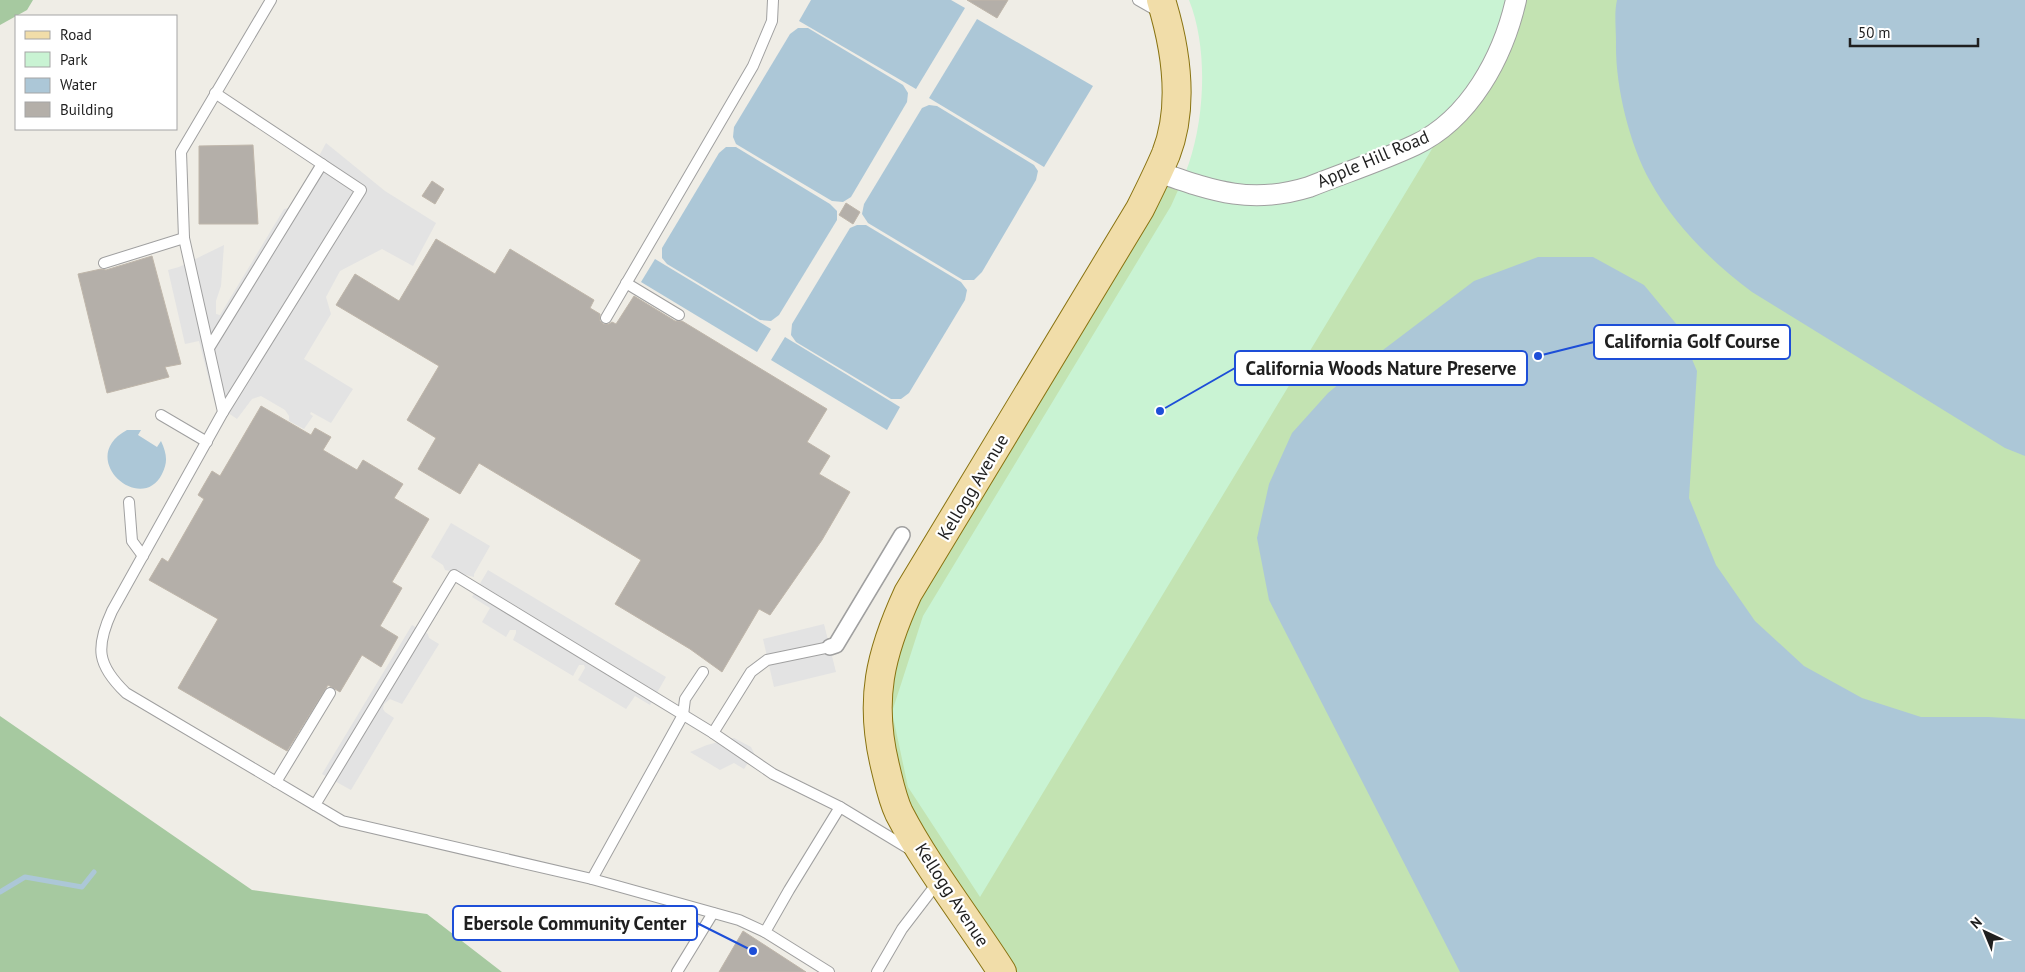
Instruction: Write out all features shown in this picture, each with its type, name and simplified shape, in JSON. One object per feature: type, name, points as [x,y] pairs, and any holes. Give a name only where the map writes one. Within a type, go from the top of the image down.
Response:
[{"type":"main road","name":"Kellogg Avenue","points":[[1002,972],[899,812],[890,789],[879,741],[876,709],[878,685],[884,653],[894,623],[908,594],[1140,209],[1158,172],[1174,126],[1176,89],[1175,59],[1164,8]]},
{"type":"street","name":"Apple Hill Road","points":[[1158,172],[1208,189],[1238,195],[1266,196],[1291,193],[1309,187],[1416,145],[1439,131],[1459,112],[1478,89],[1495,60],[1506,34],[1516,0]]},
{"type":"street","points":[[830,647],[836,645],[902,535]]},
{"type":"lane","points":[[224,412],[184,238],[181,152],[271,0]]},
{"type":"lane","points":[[606,318],[753,66],[772,21],[773,0]]},
{"type":"lane","points":[[1138,0],[1164,8]]},
{"type":"lane","points":[[215,93],[361,190],[224,412],[103,630],[101,645],[103,663],[110,677],[126,692],[342,821],[592,879],[739,920],[765,932],[829,972]]},
{"type":"lane","points":[[209,348],[322,164]]},
{"type":"lane","points":[[104,263],[184,238]]},
{"type":"lane","points":[[626,283],[679,315]]},
{"type":"lane","points":[[161,416],[207,442]]},
{"type":"lane","points":[[129,502],[132,540],[143,556]]},
{"type":"lane","points":[[315,805],[454,576],[713,733],[773,774],[840,807],[934,869],[902,930],[877,972]]},
{"type":"lane","points":[[713,733],[751,672],[767,660],[830,647]]},
{"type":"lane","points":[[592,879],[683,715],[685,699],[703,672]]},
{"type":"lane","points":[[276,782],[330,693]]},
{"type":"lane","points":[[765,932],[840,807]]},
{"type":"lane","points":[[677,972],[713,912]]},
{"type":"green space","points":[[0,0],[33,0],[27,10],[0,25]]},
{"type":"green space","points":[[1189,0],[1522,0],[980,897],[908,787],[892,712],[923,616],[1171,206],[1183,180],[1198,124],[1202,81],[1199,39]]},
{"type":"green space","points":[[1516,0],[2025,0],[2025,972],[1002,972],[899,812],[885,653],[1158,172],[1208,189]]},
{"type":"green space","points":[[0,716],[252,890],[427,914],[502,972],[0,972]]},
{"type":"shaded area","points":[[326,143],[385,191],[436,223],[413,266],[382,249],[340,271],[326,297],[331,314],[304,359],[353,389],[331,423],[311,412],[310,414],[313,416],[304,429],[289,421],[289,416],[285,410],[261,396],[252,399],[237,419],[215,404],[199,341],[185,344],[168,270],[179,267],[224,245],[221,286],[216,301],[216,314],[220,315],[284,209],[289,208],[298,195]]},
{"type":"shaded area","points":[[451,523],[490,546],[474,577],[445,570],[443,565],[431,557]]},
{"type":"shaded area","points":[[488,570],[666,677],[650,705],[635,696],[626,709],[578,680],[585,668],[584,665],[579,665],[573,676],[513,640],[516,630],[510,630],[506,637],[482,622],[490,608],[472,597]]},
{"type":"shaded area","points":[[824,624],[836,672],[774,687],[763,639]]},
{"type":"shaded area","points":[[412,625],[428,634],[429,638],[439,644],[402,704],[390,699],[384,704],[383,709],[385,712],[394,718],[351,790],[322,774]]},
{"type":"shaded area","points":[[734,738],[751,747],[754,753],[744,769],[734,763],[720,770],[690,752],[707,745]]},
{"type":"water","points":[[811,0],[951,0],[965,8],[916,89],[799,21]]},
{"type":"water","points":[[1617,0],[2025,0],[2025,456],[2005,448],[1752,292],[1723,269],[1695,242],[1671,213],[1650,181],[1642,166],[1630,132],[1621,95],[1616,59],[1615,21]]},
{"type":"water","points":[[977,19],[1093,86],[1044,167],[929,98]]},
{"type":"water","points":[[798,28],[808,28],[903,85],[908,93],[907,102],[851,197],[843,202],[832,201],[736,144],[733,137],[734,127],[790,34]]},
{"type":"water","points":[[929,105],[937,106],[1034,165],[1038,171],[1036,180],[982,272],[974,280],[963,280],[868,223],[862,214],[864,204],[922,108]]},
{"type":"water","points":[[726,147],[736,147],[830,204],[837,211],[837,220],[779,315],[771,321],[760,320],[667,264],[662,258],[662,248],[719,153]]},
{"type":"water","points":[[857,225],[866,225],[961,282],[967,290],[965,300],[909,393],[901,399],[891,399],[796,342],[791,335],[792,324],[850,228]]},
{"type":"water","points":[[1538,257],[1593,257],[1644,285],[1678,326],[1697,371],[1689,498],[1716,565],[1755,621],[1804,666],[1862,698],[1921,717],[2025,719],[2025,972],[1460,972],[1269,600],[1257,538],[1269,484],[1292,433],[1328,393],[1474,281]]},
{"type":"water","points":[[655,259],[771,329],[757,352],[641,282]]},
{"type":"water","points":[[785,337],[900,407],[887,430],[771,360]]},
{"type":"water","points":[[127,430],[141,430],[138,435],[157,447],[161,441],[166,454],[166,462],[162,474],[152,485],[140,489],[128,486],[117,478],[110,467],[108,455],[113,442]]},
{"type":"building","points":[[967,0],[1008,0],[997,18]]},
{"type":"building","points":[[253,145],[258,224],[199,224],[199,146]]},
{"type":"building","points":[[432,181],[444,189],[435,204],[422,196]]},
{"type":"building","points":[[846,203],[860,212],[853,224],[839,215]]},
{"type":"building","points":[[436,239],[495,274],[510,249],[594,300],[590,308],[600,314],[600,321],[603,324],[612,322],[616,324],[634,296],[675,321],[682,321],[827,409],[807,442],[830,456],[819,474],[850,492],[822,540],[770,615],[759,609],[722,672],[690,649],[615,604],[641,560],[479,463],[460,494],[418,469],[436,438],[407,420],[439,366],[336,305],[355,274],[399,301]]},
{"type":"building","points":[[152,256],[181,364],[165,367],[169,377],[107,393],[78,274],[101,269],[106,270]]},
{"type":"building","points":[[261,406],[311,435],[315,428],[331,437],[323,450],[357,470],[363,460],[403,484],[394,498],[429,519],[392,582],[402,588],[380,626],[398,637],[381,667],[362,655],[340,692],[328,685],[287,751],[178,688],[218,619],[149,580],[162,558],[168,562],[204,499],[198,495],[212,471],[220,476]]},
{"type":"building","points":[[743,931],[806,972],[719,972]]},
{"type":"waterway","points":[[0,892],[25,877],[82,887],[94,872]]},
{"type":"place","name":"California Golf Course","points":[[1538,356]]},
{"type":"place","name":"California Woods Nature Preserve","points":[[1160,411]]},
{"type":"place","name":"Ebersole Community Center","points":[[753,951]]}]
